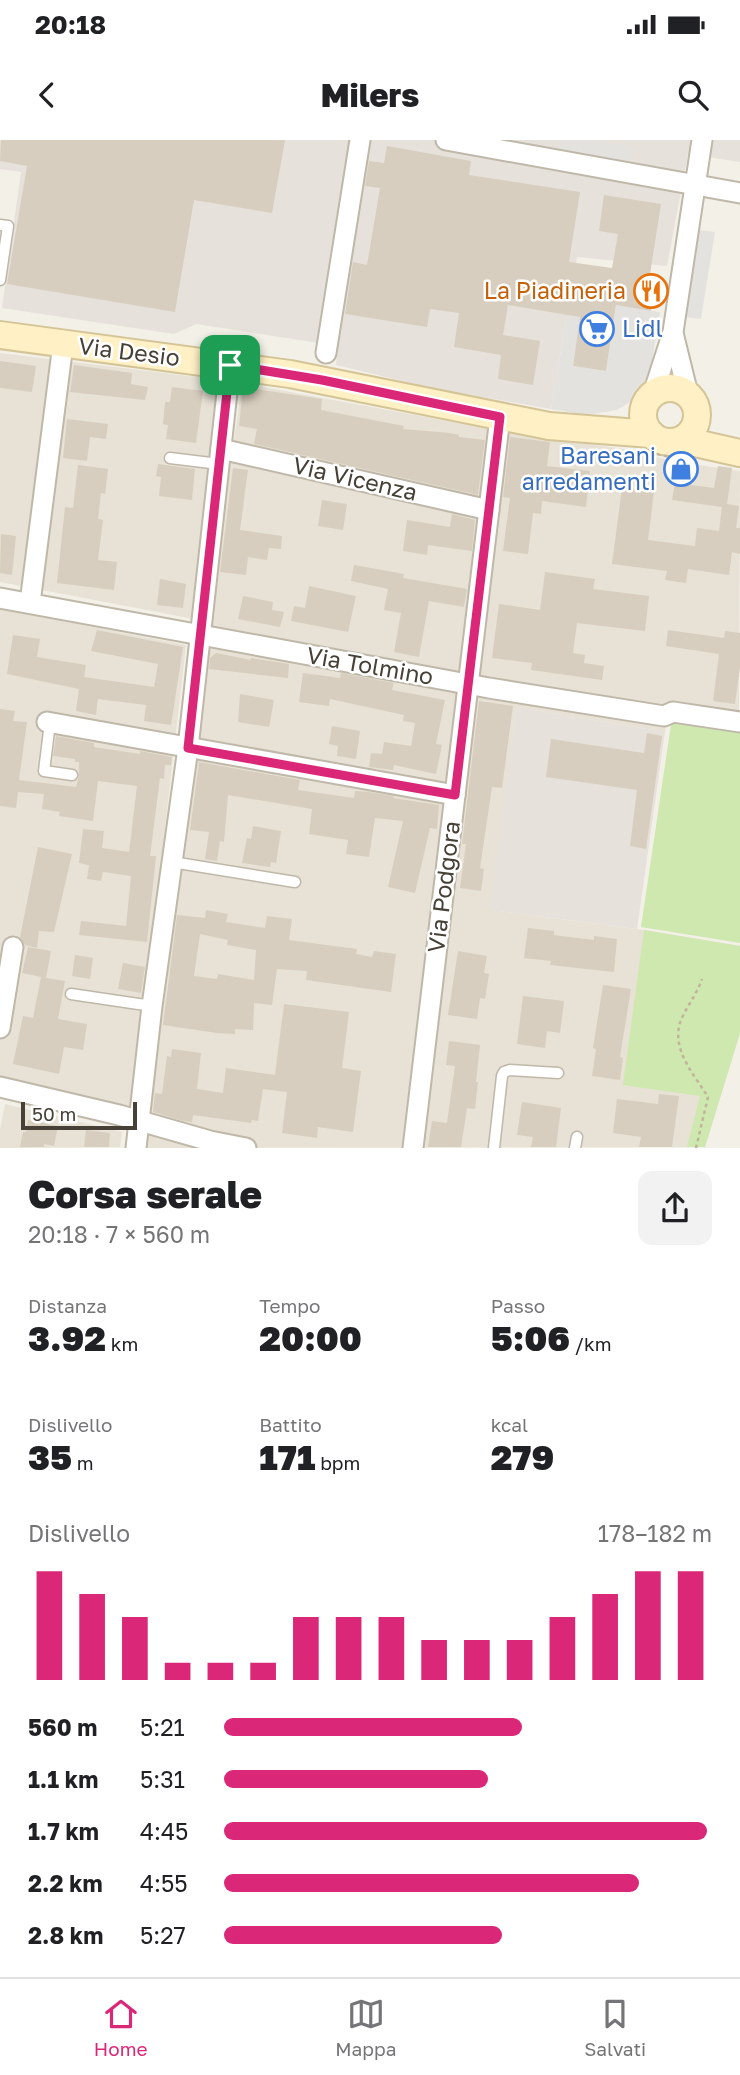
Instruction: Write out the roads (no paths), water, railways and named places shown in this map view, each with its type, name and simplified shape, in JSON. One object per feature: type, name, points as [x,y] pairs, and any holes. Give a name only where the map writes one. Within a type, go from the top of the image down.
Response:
[{"type":"street","points":[[326,353],[360,140]]},
{"type":"street","points":[[446,140],[740,193]]},
{"type":"street","points":[[702,140],[673,332],[643,417],[651,434],[665,442],[682,440],[740,453]]},
{"type":"street","points":[[673,332],[698,418],[690,435],[682,440]]},
{"type":"street","name":"Via Desio","points":[[0,335],[230,365],[322,380],[549,426],[651,434]]},
{"type":"street","points":[[30,603],[64,344]]},
{"type":"street","points":[[136,1147],[152,1006],[188,748],[230,365]]},
{"type":"street","points":[[648,401],[661,389],[680,389],[722,434],[740,446]]},
{"type":"street","name":"Via Desio","points":[[589,429],[648,401]]},
{"type":"street","name":"Via Podgora","points":[[413,1147],[500,417]]},
{"type":"street","name":"Via Vicenza","points":[[220,456],[489,510]]},
{"type":"street","name":"Via Tolmino","points":[[0,598],[469,685],[664,716],[673,712],[740,722]]},
{"type":"street","points":[[49,722],[455,795]]},
{"type":"street","points":[[0,1028],[13,947]]},
{"type":"street","points":[[0,1087],[211,1141],[246,1147]]},
{"type":"lane","points":[[0,225],[8,226],[0,280]]},
{"type":"lane","points":[[170,458],[220,456]]},
{"type":"lane","points":[[49,722],[44,771],[72,775]]},
{"type":"lane","points":[[172,862],[295,882]]},
{"type":"lane","points":[[71,994],[152,1006]]},
{"type":"lane","points":[[494,1147],[504,1072],[510,1070],[558,1073]]},
{"type":"place","name":"La Piadineria","points":[[651,291]]},
{"type":"place","name":"Lidl","points":[[597,329]]},
{"type":"place","name":"Baresani arredamenti","points":[[681,469]]}]
